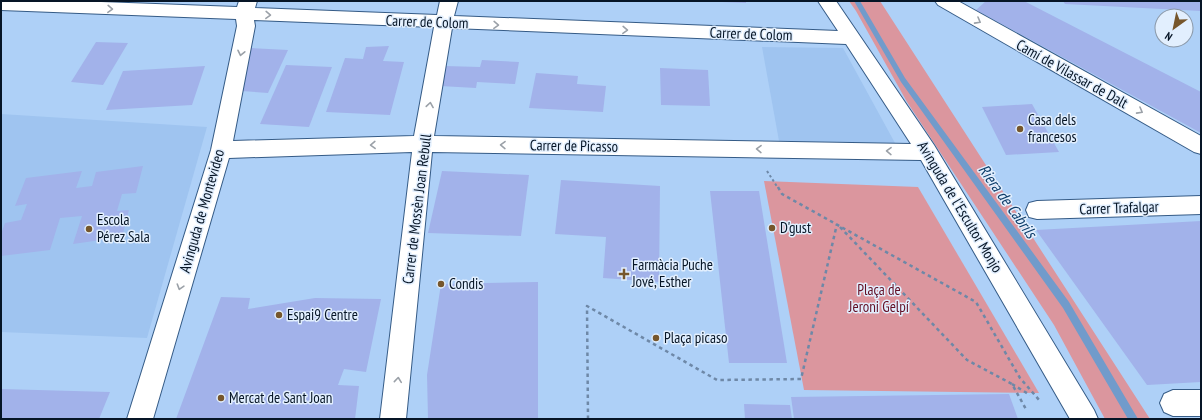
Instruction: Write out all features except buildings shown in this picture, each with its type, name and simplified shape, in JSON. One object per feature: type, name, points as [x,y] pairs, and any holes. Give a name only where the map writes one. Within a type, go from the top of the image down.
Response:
[{"type":"street","name":"Carrer de Mossèn Joan Rebull","points":[[393,419],[423,144],[444,22],[450,1]]},
{"type":"street","name":"Avinguda de l'Escultor Monjo","points":[[827,1],[928,150],[1085,419]]},
{"type":"street","name":"Camí de Vilassar de Dalt","points":[[944,1],[1201,146]]},
{"type":"street","name":"Carrer de Colom","points":[[1,4],[246,8],[444,22],[853,38]]},
{"type":"street","name":"Avinguda de Montevideo","points":[[140,419],[221,150],[246,26],[246,8]]},
{"type":"street","name":"Carrer de Picasso","points":[[221,150],[423,144],[912,152],[928,150]]},
{"type":"street","name":"Carrer Trafalgar","points":[[1037,210],[1201,205]]},
{"type":"street","points":[[1173,403],[1201,403]]},
{"type":"path","points":[[764,165],[782,194],[976,302],[1020,378],[1040,400]]},
{"type":"path","points":[[837,224],[967,360],[1030,395]]},
{"type":"path","points":[[588,419],[587,306],[716,380],[801,380],[837,224]]},
{"type":"path","points":[[1012,384],[1028,411]]},
{"type":"shaded area","points":[[762,47],[843,48],[895,143],[779,141]]},
{"type":"shaded area","name":"Escola Pérez Sala","points":[[1,114],[207,127],[147,338],[1,332]]},
{"type":"green space","points":[[849,1],[880,1],[1150,419],[1105,419],[1054,325],[907,102]]},
{"type":"green space","name":"Plaça de Jeroni Gelpí","points":[[764,181],[918,187],[1039,393],[804,390]]},
{"type":"waterway","name":"Riera de Cabrils","points":[[857,1],[903,80],[1066,305],[1133,419]]},
{"type":"place","name":"Casa dels francesos","points":[[1020,129]]},
{"type":"place","name":"D'gust","points":[[772,228]]},
{"type":"place","name":"Escola Pérez Sala","points":[[89,229]]},
{"type":"place","name":"Farmàcia Puche Jové, Esther","points":[[624,274]]},
{"type":"place","name":"Condis","points":[[441,284]]},
{"type":"place","name":"Espai9 Centre","points":[[279,315]]},
{"type":"place","name":"Plaça picaso","points":[[656,338]]},
{"type":"place","name":"Mercat de Sant Joan","points":[[221,398]]}]
